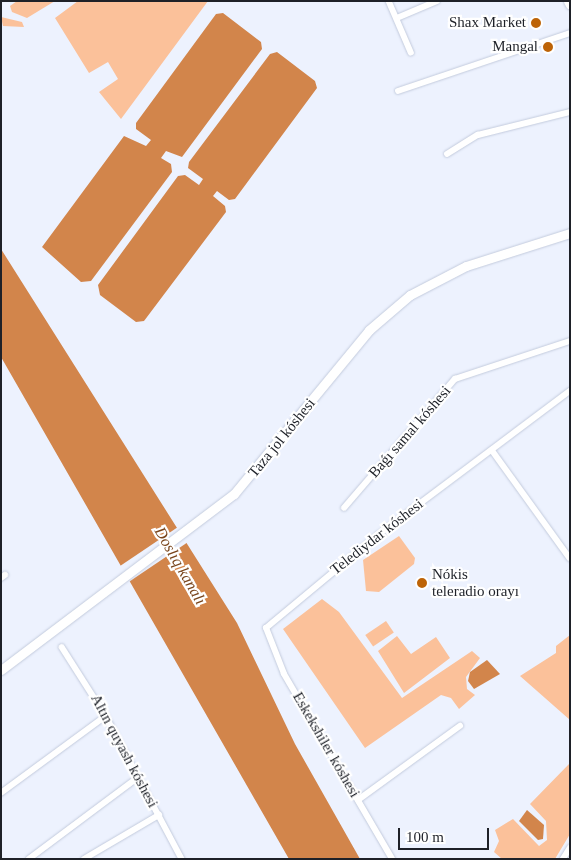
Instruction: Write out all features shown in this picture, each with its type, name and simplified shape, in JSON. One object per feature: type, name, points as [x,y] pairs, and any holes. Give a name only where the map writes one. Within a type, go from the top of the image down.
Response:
[{"type":"main road","points":[[568,1],[570,5]]},
{"type":"main road","name":"Taza jol kóshesi","points":[[1,670],[186,532],[255,473],[369,330],[410,295],[466,266],[570,233]]},
{"type":"street","points":[[389,1],[411,52]]},
{"type":"street","points":[[397,18],[437,1]]},
{"type":"street","points":[[398,91],[570,33]]},
{"type":"street","points":[[448,154],[478,135],[570,112]]},
{"type":"street","name":"Baǵı samal kóshesi","points":[[344,508],[455,379],[570,341]]},
{"type":"street","name":"Telediydar kóshesi","points":[[266,628],[279,613],[570,391]]},
{"type":"street","points":[[492,450],[570,558]]},
{"type":"street","name":"Eskekshiler kóshesi","points":[[266,628],[284,674],[392,859]]},
{"type":"street","name":"Altın quyash kóshesi","points":[[62,648],[106,716],[136,779],[159,815],[182,859]]},
{"type":"street","points":[[1,793],[106,716]]},
{"type":"street","points":[[358,800],[460,726]]},
{"type":"street","points":[[29,859],[136,779]]},
{"type":"street","points":[[84,859],[159,815]]},
{"type":"street","points":[[562,859],[570,848]]},
{"type":"shaded area","points":[[17,1],[55,1],[27,18],[12,12],[10,6]]},
{"type":"shaded area","points":[[78,1],[208,1],[121,119],[99,92],[118,79],[108,62],[89,73],[55,18]]},
{"type":"shaded area","points":[[1,17],[22,22],[24,27],[3,26]]},
{"type":"shaded area","points":[[399,536],[415,558],[414,564],[379,592],[366,591],[363,560]]},
{"type":"shaded area","points":[[322,599],[339,612],[402,698],[472,651],[480,658],[466,677],[467,689],[475,695],[459,709],[451,698],[441,695],[365,748],[283,629]]},
{"type":"shaded area","points":[[386,621],[394,633],[373,647],[365,635]]},
{"type":"shaded area","points":[[570,635],[570,720],[520,676],[556,653],[556,646]]},
{"type":"shaded area","points":[[397,636],[411,654],[436,637],[450,658],[404,693],[378,651]]},
{"type":"shaded area","points":[[570,763],[570,834],[555,859],[502,859],[494,852],[499,841],[495,830],[513,819],[539,846],[547,840],[546,821],[530,804]]},
{"type":"water","points":[[223,13],[261,42],[262,49],[182,157],[166,151],[161,158],[171,164],[172,172],[91,281],[81,282],[42,247],[124,136],[146,146],[151,140],[136,129],[136,123],[216,14]]},
{"type":"water","points":[[277,52],[315,81],[317,88],[235,199],[229,200],[217,191],[213,196],[225,206],[226,212],[144,321],[136,322],[100,295],[98,285],[178,176],[185,175],[199,185],[203,179],[188,168],[189,162],[270,54]]},
{"type":"water","name":"Doslıq kanalı","points":[[1,249],[237,623],[295,744],[360,859],[289,859],[1,357]]},
{"type":"water","points":[[487,660],[500,674],[474,689],[468,681],[470,672]]},
{"type":"water","points":[[527,810],[544,825],[543,839],[538,840],[519,821]]},
{"type":"pier","points":[[178,527],[188,542],[128,583],[117,568]]},
{"type":"place","name":"Shax Market","points":[[536,23]]},
{"type":"place","name":"Mangal","points":[[548,47]]},
{"type":"place","name":"Nókis teleradio orayı","points":[[422,583]]}]
